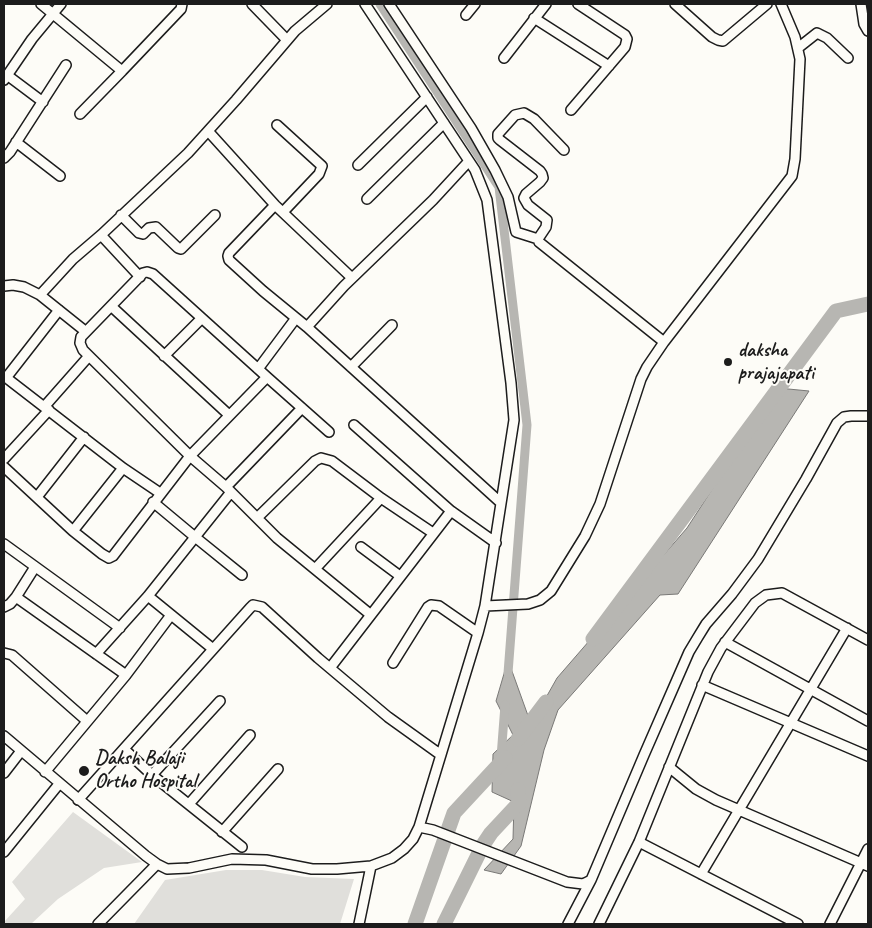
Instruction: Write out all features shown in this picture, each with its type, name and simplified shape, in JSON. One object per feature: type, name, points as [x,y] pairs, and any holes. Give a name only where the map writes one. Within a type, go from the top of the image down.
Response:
[{"type":"street","points":[[41,4],[122,71]]},
{"type":"street","points":[[43,102],[6,77],[32,39],[61,4]]},
{"type":"street","points":[[80,114],[180,9],[182,4]]},
{"type":"street","points":[[252,4],[287,40]]},
{"type":"street","points":[[40,295],[74,259],[188,153],[300,26],[327,4]]},
{"type":"street","points":[[4,736],[78,800],[157,864],[167,869],[178,870],[232,859],[266,860],[312,870],[371,866],[392,858],[404,849],[413,839],[419,827],[478,634],[489,606],[514,420],[514,404],[487,200],[483,186],[469,161],[365,4]]},
{"type":"street","points":[[389,4],[471,128],[495,170],[508,197],[516,232],[538,239],[542,246],[664,342]]},
{"type":"street","points":[[466,15],[476,4]]},
{"type":"street","points":[[504,58],[546,4]]},
{"type":"street","points":[[571,110],[625,47],[627,39],[625,35],[590,7],[578,4]]},
{"type":"street","points":[[675,4],[712,37],[723,41],[767,4]]},
{"type":"street","points":[[489,606],[528,604],[540,600],[551,591],[592,522],[600,504],[641,379],[664,342],[792,176],[795,159],[799,72],[798,48],[781,4]]},
{"type":"street","points":[[861,4],[864,24],[868,31]]},
{"type":"street","points":[[534,18],[609,66]]},
{"type":"street","points":[[798,48],[817,33],[827,38],[848,58]]},
{"type":"street","points":[[4,158],[66,65]]},
{"type":"street","points":[[358,165],[427,97]]},
{"type":"street","points":[[538,239],[546,227],[547,220],[528,205],[524,198],[540,182],[543,178],[542,174],[500,140],[498,134],[516,115],[524,113],[534,119],[564,150]]},
{"type":"street","points":[[367,199],[444,123]]},
{"type":"street","points":[[277,125],[322,166],[319,174],[283,212]]},
{"type":"street","points":[[208,131],[275,205],[352,278]]},
{"type":"street","points":[[16,142],[60,176]]},
{"type":"street","points":[[307,327],[352,278],[433,200],[469,161]]},
{"type":"street","points":[[275,205],[228,256],[232,264],[307,327],[502,503]]},
{"type":"street","points":[[121,216],[139,233],[143,234],[149,228],[156,227],[181,249],[215,215]]},
{"type":"street","points":[[101,235],[140,277]]},
{"type":"street","points":[[329,432],[153,274],[147,272],[140,277],[81,337],[80,344],[83,350],[190,456],[277,538],[371,616]]},
{"type":"street","points":[[4,286],[24,287],[40,295],[85,331]]},
{"type":"street","points":[[111,306],[229,415]]},
{"type":"street","points":[[58,310],[5,378],[123,468],[160,493]]},
{"type":"street","points":[[164,356],[201,318]]},
{"type":"street","points":[[258,370],[296,318]]},
{"type":"street","points":[[351,367],[392,324]]},
{"type":"street","points":[[4,459],[89,356]]},
{"type":"street","points":[[4,467],[73,531],[110,558],[190,456],[267,377]]},
{"type":"street","points":[[96,654],[148,596],[195,538],[228,490],[302,408]]},
{"type":"street","points":[[568,924],[591,880],[689,652],[706,624],[732,594],[758,559],[806,479],[837,422],[844,417],[868,416]]},
{"type":"street","points":[[354,425],[451,511],[496,543]]},
{"type":"street","points":[[37,497],[84,437]]},
{"type":"street","points":[[257,518],[315,461],[321,458],[332,461],[381,498],[434,533]]},
{"type":"street","points":[[73,531],[123,468]]},
{"type":"street","points":[[315,569],[381,498]]},
{"type":"street","points":[[153,502],[242,575]]},
{"type":"street","points":[[330,668],[451,511]]},
{"type":"street","points":[[4,544],[120,628]]},
{"type":"street","points":[[361,547],[400,576]]},
{"type":"street","points":[[4,607],[10,604],[16,597],[36,567]]},
{"type":"street","points":[[600,924],[639,842],[714,659],[755,603],[766,595],[782,593],[868,640]]},
{"type":"street","points":[[148,596],[213,649]]},
{"type":"street","points":[[16,597],[126,675]]},
{"type":"street","points":[[78,800],[250,608],[257,605],[404,730],[441,755]]},
{"type":"street","points":[[394,663],[431,605],[439,606],[478,634]]},
{"type":"street","points":[[46,772],[126,675],[171,615]]},
{"type":"street","points":[[701,874],[847,628]]},
{"type":"street","points":[[725,642],[868,721]]},
{"type":"street","points":[[4,653],[12,655],[87,722]]},
{"type":"street","points":[[702,685],[868,756]]},
{"type":"street","points":[[152,775],[220,702]]},
{"type":"street","points":[[189,804],[250,735]]},
{"type":"street","points":[[124,749],[152,775],[242,847]]},
{"type":"street","points":[[4,773],[21,751]]},
{"type":"street","points":[[669,767],[704,794],[865,864]]},
{"type":"street","points":[[222,832],[278,769]]},
{"type":"street","points":[[4,852],[60,784]]},
{"type":"street","points":[[419,827],[433,830],[531,869],[576,884],[583,884],[591,880]]},
{"type":"street","points":[[639,842],[798,924]]},
{"type":"street","points":[[830,924],[865,864],[868,849]]},
{"type":"street","points":[[98,924],[157,864]]},
{"type":"street","points":[[359,924],[371,866]]},
{"type":"shaded area","points":[[778,388],[809,391],[678,594],[660,595],[558,710],[544,750],[521,846],[501,874],[484,870],[513,839],[514,802],[492,792],[493,754],[513,735],[496,701],[508,660],[531,724],[557,678],[687,528]]},
{"type":"shaded area","points":[[73,812],[142,862],[104,868],[58,899],[31,924],[4,924],[25,899],[12,882]]},
{"type":"shaded area","points":[[226,870],[262,870],[305,877],[354,879],[340,924],[134,924],[165,880]]},
{"type":"waterway","points":[[380,4],[499,187],[527,425],[508,673]]},
{"type":"waterway","points":[[593,639],[836,311],[868,304]]},
{"type":"waterway","points":[[518,739],[546,702]]},
{"type":"waterway","points":[[501,757],[505,705]]},
{"type":"waterway","points":[[415,924],[454,813],[505,758]]},
{"type":"waterway","points":[[444,924],[483,845],[491,833],[519,803],[518,790]]},
{"type":"place","name":"daksha prajajapati","points":[[728,362]]},
{"type":"place","name":"Daksh Balaji Ortho Hospital","points":[[84,771]]}]
